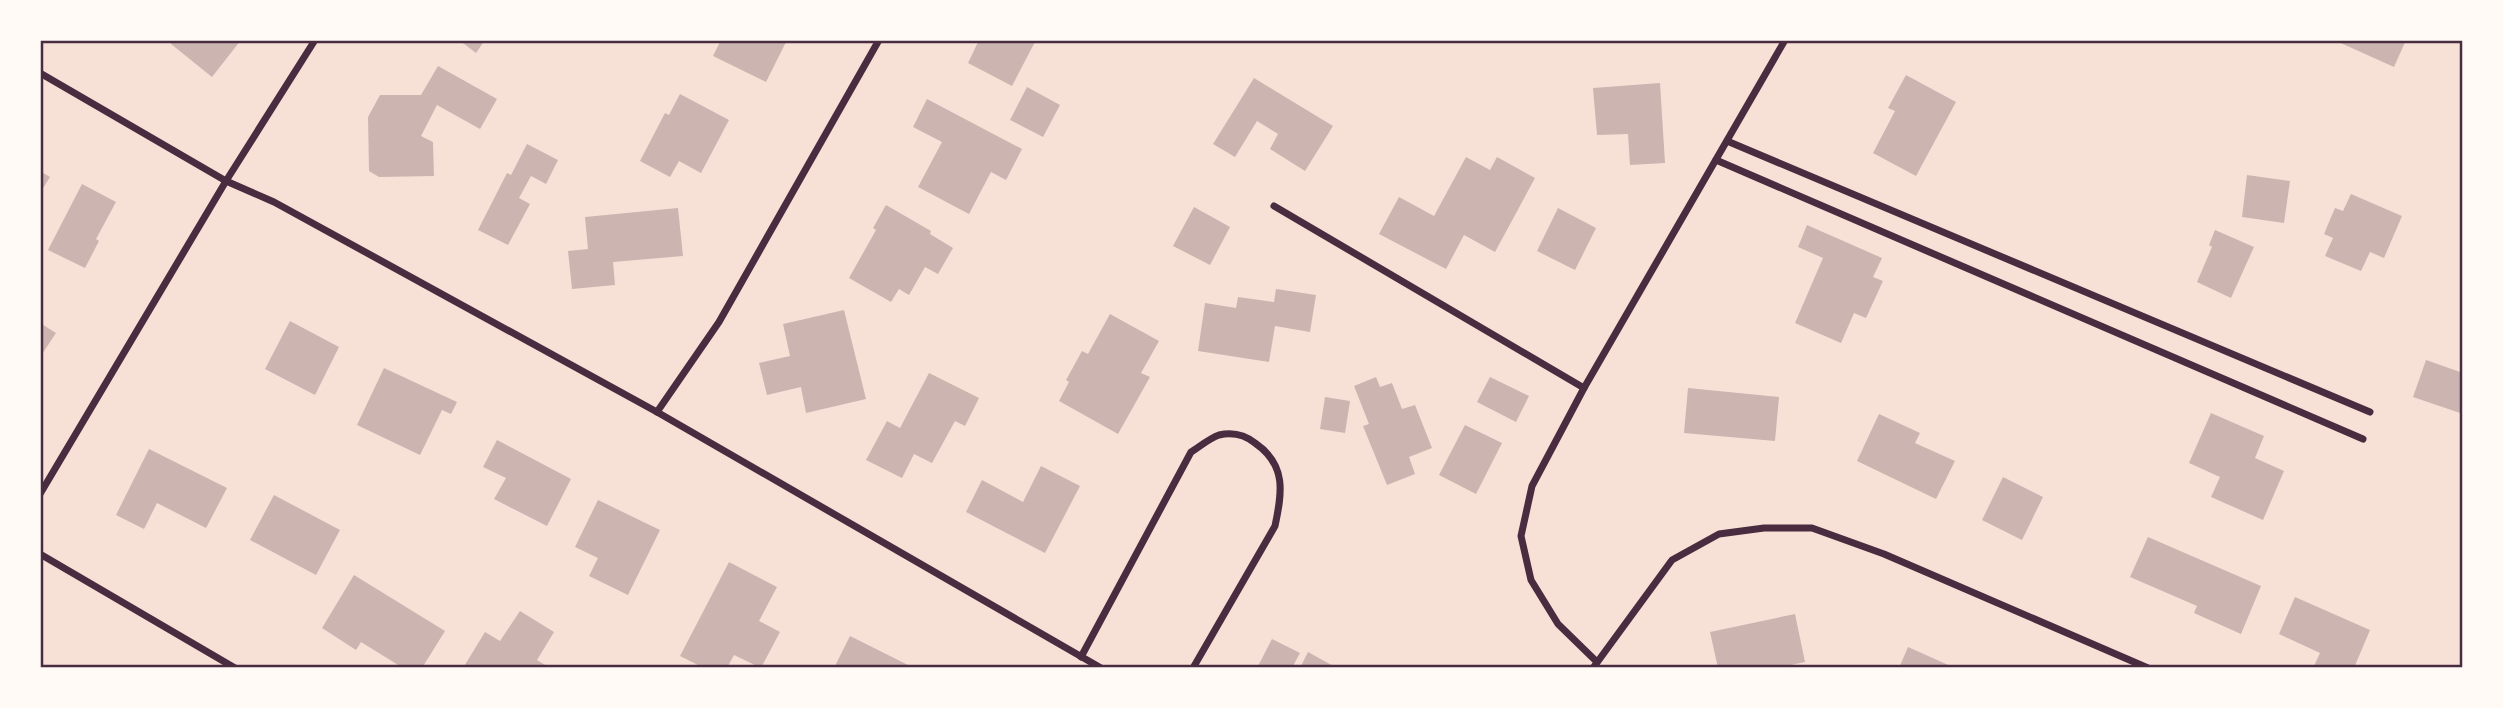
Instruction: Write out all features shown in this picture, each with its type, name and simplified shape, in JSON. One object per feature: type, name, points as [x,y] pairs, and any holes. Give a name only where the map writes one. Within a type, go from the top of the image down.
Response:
[{"type":"street","points":[[40,494],[226,181],[316,40]]},
{"type":"street","points":[[657,412],[719,322],[879,40]]},
{"type":"street","points":[[1785,40],[1584,388],[1532,486],[1521,536],[1531,580],[1558,624],[1595,665],[1672,560],[1719,534],[1764,528],[1812,528],[1884,554],[2148,668]]},
{"type":"street","points":[[40,73],[226,181],[286,208],[657,412],[1101,668]]},
{"type":"street","points":[[1727,141],[2370,412]]},
{"type":"street","points":[[1716,160],[2363,439]]},
{"type":"street","points":[[1274,206],[1584,388]]},
{"type":"street","points":[[1082,657],[1191,452],[1219,435],[1244,435],[1268,451],[1280,474],[1280,501],[1275,526],[1193,668]]},
{"type":"street","points":[[40,554],[235,668]]},
{"type":"building","points":[[174,40],[241,40],[212,77],[171,44]]},
{"type":"building","points":[[459,40],[485,40],[476,53]]},
{"type":"building","points":[[721,40],[787,40],[766,82],[713,56]]},
{"type":"building","points":[[979,40],[1036,40],[1012,86],[968,63]]},
{"type":"building","points":[[2334,40],[2406,40],[2394,67]]},
{"type":"building","points":[[438,66],[497,99],[480,129],[437,105],[421,136],[433,142],[434,176],[379,177],[369,171],[368,117],[380,95],[421,95]]},
{"type":"building","points":[[1906,75],[1956,102],[1916,176],[1873,153],[1895,111],[1888,108]]},
{"type":"building","points":[[1254,78],[1333,126],[1305,171],[1270,149],[1278,134],[1257,121],[1235,157],[1213,144]]},
{"type":"building","points":[[1660,83],[1665,163],[1630,165],[1628,134],[1597,135],[1593,88]]},
{"type":"building","points":[[1027,87],[1060,105],[1043,137],[1010,120]]},
{"type":"building","points":[[680,94],[729,120],[701,173],[679,161],[670,177],[640,161],[665,113],[669,115]]},
{"type":"building","points":[[927,99],[1022,149],[1006,180],[991,172],[969,214],[918,187],[942,142],[913,127]]},
{"type":"building","points":[[527,144],[558,160],[546,184],[531,176],[519,198],[530,204],[508,245],[478,230],[507,173],[511,175]]},
{"type":"building","points":[[1466,157],[1490,170],[1497,157],[1535,178],[1495,252],[1464,235],[1446,269],[1379,234],[1399,197],[1434,216]]},
{"type":"building","points":[[40,171],[50,177],[40,193]]},
{"type":"building","points":[[2247,175],[2290,181],[2284,223],[2242,217]]},
{"type":"building","points":[[82,184],[116,202],[96,239],[99,241],[85,268],[48,250]]},
{"type":"building","points":[[2351,194],[2402,216],[2384,258],[2370,252],[2361,271],[2325,256],[2333,238],[2324,234],[2335,208],[2343,211]]},
{"type":"building","points":[[886,205],[931,231],[930,234],[953,248],[938,274],[925,267],[909,295],[899,289],[891,302],[849,278],[876,230],[873,228]]},
{"type":"building","points":[[1194,207],[1230,227],[1210,265],[1173,246]]},
{"type":"building","points":[[678,208],[683,256],[613,262],[615,285],[572,289],[568,251],[588,249],[585,217]]},
{"type":"building","points":[[1558,208],[1596,228],[1575,270],[1537,251]]},
{"type":"building","points":[[1807,225],[1882,258],[1873,277],[1883,281],[1866,318],[1854,313],[1841,343],[1795,323],[1823,258],[1798,247]]},
{"type":"building","points":[[2215,230],[2254,247],[2231,298],[2197,282],[2212,247],[2209,245]]},
{"type":"building","points":[[1276,289],[1316,295],[1310,332],[1275,326],[1269,362],[1198,351],[1205,303],[1236,308],[1238,297],[1274,302]]},
{"type":"building","points":[[844,310],[866,399],[806,413],[801,387],[767,395],[759,363],[790,356],[783,324]]},
{"type":"building","points":[[1110,314],[1159,341],[1141,373],[1150,377],[1118,434],[1059,401],[1069,382],[1066,380],[1082,351],[1088,354]]},
{"type":"building","points":[[290,321],[339,347],[315,395],[265,369]]},
{"type":"building","points":[[40,323],[56,333],[40,357]]},
{"type":"building","points":[[2426,360],[2463,373],[2463,414],[2413,397]]},
{"type":"building","points":[[384,368],[457,402],[451,414],[442,410],[420,455],[357,425]]},
{"type":"building","points":[[929,373],[979,398],[965,426],[955,421],[932,463],[914,454],[902,478],[866,460],[887,421],[900,428]]},
{"type":"building","points":[[1376,377],[1380,387],[1392,383],[1402,409],[1415,405],[1432,448],[1409,457],[1415,474],[1387,485],[1363,426],[1369,424],[1354,386]]},
{"type":"building","points":[[1490,377],[1529,396],[1516,422],[1477,402]]},
{"type":"building","points":[[1688,388],[1779,397],[1775,441],[1684,433]]},
{"type":"building","points":[[1325,397],[1350,401],[1345,433],[1320,429]]},
{"type":"building","points":[[2211,413],[2264,436],[2255,458],[2284,471],[2263,520],[2211,497],[2220,477],[2189,463]]},
{"type":"building","points":[[1879,414],[1920,433],[1915,443],[1955,461],[1936,499],[1857,461]]},
{"type":"building","points":[[1465,425],[1502,443],[1476,494],[1439,475]]},
{"type":"building","points":[[497,440],[571,479],[547,526],[494,499],[506,478],[483,467]]},
{"type":"building","points":[[149,449],[227,488],[206,528],[157,503],[144,529],[116,515]]},
{"type":"building","points":[[1041,466],[1080,486],[1045,553],[966,512],[982,480],[1023,502]]},
{"type":"building","points":[[2003,477],[2043,497],[2022,540],[1982,520]]},
{"type":"building","points":[[274,495],[340,530],[316,575],[250,540]]},
{"type":"building","points":[[598,500],[660,530],[628,595],[589,576],[598,558],[575,547]]},
{"type":"building","points":[[2148,537],[2261,586],[2241,634],[2194,613],[2197,606],[2130,577]]},
{"type":"building","points":[[729,562],[777,587],[759,621],[780,632],[761,668],[734,655],[727,668],[704,668],[680,656]]},
{"type":"building","points":[[354,575],[445,631],[422,668],[403,668],[361,642],[356,650],[322,628]]},
{"type":"building","points":[[2295,597],[2370,630],[2354,668],[2314,666],[2320,653],[2279,634]]},
{"type":"building","points":[[520,611],[554,632],[537,660],[550,668],[463,668],[485,632],[500,641]]},
{"type":"building","points":[[1795,614],[1805,662],[1777,668],[1718,668],[1710,632]]},
{"type":"building","points":[[850,636],[914,668],[834,668]]},
{"type":"building","points":[[1272,639],[1300,653],[1292,668],[1257,668]]},
{"type":"building","points":[[1908,647],[1955,668],[1899,668]]},
{"type":"building","points":[[1308,652],[1337,668],[1300,668]]}]
